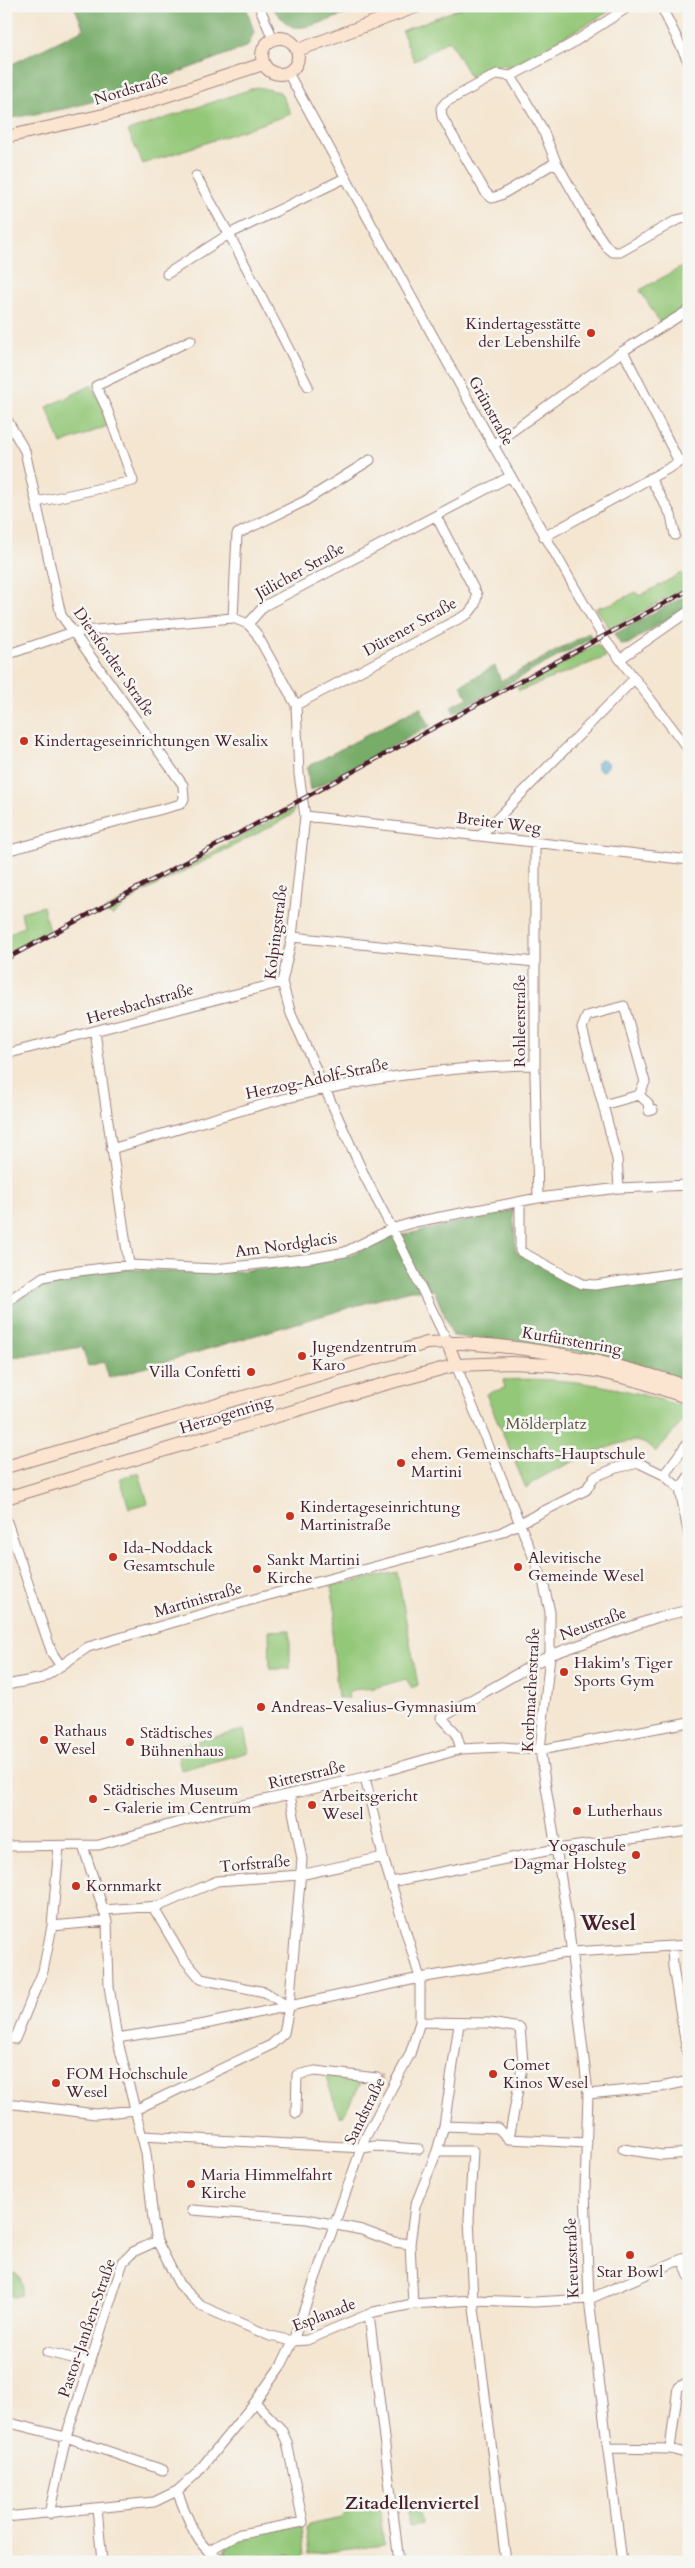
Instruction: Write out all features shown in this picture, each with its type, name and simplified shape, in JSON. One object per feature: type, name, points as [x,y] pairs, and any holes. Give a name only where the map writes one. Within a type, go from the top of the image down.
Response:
[{"type":"main road","points":[[298,50],[418,6]]},
{"type":"main road","points":[[283,38],[292,42],[298,50],[299,59],[295,67],[288,73],[278,75],[269,72],[263,64],[263,49],[273,39],[283,38]]},
{"type":"main road","name":"Nordstraße","points":[[6,137],[117,112],[263,64]]},
{"type":"main road","points":[[447,1341],[456,1365]]},
{"type":"main road","name":"Kurfürstenring","points":[[447,1341],[532,1350],[599,1360],[689,1387]]},
{"type":"main road","name":"Herzogenring","points":[[6,1467],[427,1343],[447,1341]]},
{"type":"main road","name":"Kurfürstenring","points":[[456,1365],[510,1362],[597,1371],[642,1382],[689,1398]]},
{"type":"main road","name":"Herzogenring","points":[[6,1498],[370,1388],[456,1365]]},
{"type":"street","points":[[259,6],[273,39]]},
{"type":"street","points":[[556,162],[501,195],[492,198],[486,193],[442,117],[441,108],[446,102],[497,74],[511,76],[572,44],[630,6]]},
{"type":"street","points":[[661,6],[689,63]]},
{"type":"street","name":"Grünstraße","points":[[288,73],[544,537],[603,637],[689,750]]},
{"type":"street","points":[[511,76],[542,128],[556,162],[596,232],[612,252],[620,252],[678,220],[689,217]]},
{"type":"street","points":[[196,176],[229,234],[308,386]]},
{"type":"street","points":[[167,274],[229,234],[345,178]]},
{"type":"street","points":[[493,445],[623,351],[689,310]]},
{"type":"street","points":[[37,502],[133,481],[107,409],[96,386],[191,340]]},
{"type":"street","points":[[623,351],[679,462]]},
{"type":"street","name":"Diersfordter Straße","points":[[6,418],[25,451],[60,615],[183,785],[184,799],[181,804],[6,851]]},
{"type":"street","points":[[544,537],[689,456]]},
{"type":"street","points":[[234,618],[237,534],[305,501],[370,460]]},
{"type":"street","name":"Jülicher Straße","points":[[248,624],[264,606],[511,476]]},
{"type":"street","points":[[650,478],[671,515],[675,535]]},
{"type":"street","name":"Dürener Straße","points":[[296,705],[468,614],[475,605],[477,595],[436,516]]},
{"type":"street","points":[[620,659],[689,611]]},
{"type":"street","points":[[6,655],[73,632],[234,618],[248,624]]},
{"type":"street","name":"Kolpingstraße","points":[[248,624],[296,705],[299,774],[305,816],[292,937],[282,982],[291,1014],[390,1229],[400,1244],[447,1341]]},
{"type":"street","points":[[481,836],[634,679]]},
{"type":"street","name":"Breiter Weg","points":[[305,816],[689,860]]},
{"type":"street","name":"Rohleerstraße","points":[[535,842],[535,1065],[538,1198]]},
{"type":"street","points":[[292,937],[535,962]]},
{"type":"street","name":"Heresbachstraße","points":[[6,1054],[282,982]]},
{"type":"street","points":[[619,1188],[616,1159],[582,1028],[587,1016],[624,1006],[645,1082],[639,1096]]},
{"type":"street","points":[[95,1032],[110,1149],[129,1265]]},
{"type":"street","name":"Herzog-Adolf-Straße","points":[[110,1149],[255,1107],[380,1079],[483,1066],[535,1065]]},
{"type":"street","points":[[603,1105],[639,1096]]},
{"type":"street","points":[[639,1096],[648,1103],[649,1111],[653,1110]]},
{"type":"street","name":"Am Nordglacis","points":[[6,1302],[43,1277],[129,1265],[215,1269],[312,1258],[345,1252],[390,1229],[415,1222],[538,1198],[619,1188],[689,1185]]},
{"type":"street","points":[[520,1202],[520,1251],[582,1284],[595,1285],[689,1270]]},
{"type":"street","name":"Korbmacherstraße","points":[[456,1365],[543,1581],[548,1604],[550,1655],[540,1750],[572,1952]]},
{"type":"street","points":[[664,1475],[689,1441]]},
{"type":"street","points":[[520,1523],[586,1490],[594,1476],[616,1468],[639,1463],[664,1475],[680,1489],[689,1537]]},
{"type":"street","points":[[680,1489],[689,1476]]},
{"type":"street","points":[[6,1519],[52,1653],[61,1666]]},
{"type":"street","name":"Martinistraße","points":[[6,1685],[43,1678],[88,1647],[500,1532],[520,1523]]},
{"type":"street","name":"Neustraße","points":[[461,1749],[456,1733],[441,1717],[550,1655],[658,1617],[689,1610]]},
{"type":"street","name":"Ritterstraße","points":[[6,1846],[99,1845],[224,1809],[365,1777],[461,1749],[502,1747],[540,1750],[689,1722]]},
{"type":"street","name":"Sandstraße","points":[[293,2341],[365,2138],[394,2080],[410,2054],[420,2022],[420,1978],[383,1858],[365,1777]]},
{"type":"street","points":[[7,2106],[96,2114],[135,2110],[271,2045],[284,2033],[289,2007],[291,1966],[302,1859],[290,1795]]},
{"type":"street","points":[[391,1882],[556,1849],[689,1831]]},
{"type":"street","points":[[11,2039],[43,1971],[52,1926],[59,1846]]},
{"type":"street","points":[[83,1846],[107,1921],[109,1986],[117,2038],[126,2082],[142,2136],[149,2170],[153,2220],[157,2241],[179,2284],[201,2306],[270,2336],[293,2341]]},
{"type":"street","name":"Torfstraße","points":[[104,1910],[159,1906],[217,1881],[300,1875],[383,1858]]},
{"type":"street","points":[[153,1907],[183,1958],[201,1979],[265,1992],[289,2007]]},
{"type":"street","points":[[52,1926],[107,1921]]},
{"type":"street","points":[[117,2038],[289,2007],[420,1978],[572,1952],[689,1945]]},
{"type":"street","points":[[672,1946],[689,2064]]},
{"type":"street","name":"Kreuzstraße","points":[[572,1952],[588,2094],[585,2246],[588,2299],[622,2562]]},
{"type":"street","points":[[420,2022],[490,2024],[520,2028],[522,2062],[509,2139]]},
{"type":"street","points":[[413,2304],[410,2244],[415,2206],[438,2151],[444,2126],[458,2024]]},
{"type":"street","points":[[296,2113],[296,2075],[315,2071],[377,2078]]},
{"type":"street","points":[[588,2094],[689,2081]]},
{"type":"street","points":[[444,2126],[498,2128],[509,2139],[587,2143]]},
{"type":"street","points":[[142,2136],[363,2148],[375,2146],[419,2149]]},
{"type":"street","points":[[623,2149],[662,2156],[689,2153]]},
{"type":"street","points":[[438,2151],[473,2151],[469,2219],[472,2300],[506,2562]]},
{"type":"street","points":[[192,2210],[307,2219],[362,2230],[394,2242],[410,2244]]},
{"type":"street","name":"Pastor-Janßen-Straße","points":[[48,2514],[66,2436],[123,2262],[130,2254],[157,2241]]},
{"type":"street","points":[[686,2258],[689,2276]]},
{"type":"street","name":"Esplanade","points":[[6,2517],[154,2502],[177,2491],[196,2474],[255,2402],[282,2364],[293,2341],[307,2340],[330,2332],[369,2314],[413,2304],[472,2300],[563,2302],[588,2299],[686,2258]]},
{"type":"street","points":[[369,2314],[399,2562]]},
{"type":"street","points":[[47,2352],[89,2362]]},
{"type":"street","points":[[670,2449],[678,2387],[689,2382]]},
{"type":"street","points":[[208,2551],[236,2536],[303,2522],[287,2442],[281,2429],[255,2402]]},
{"type":"street","points":[[6,2422],[66,2436],[163,2470]]},
{"type":"street","points":[[608,2448],[670,2449],[689,2454]]},
{"type":"street","points":[[177,2491],[197,2538],[208,2551],[218,2558],[231,2562],[282,2560]]},
{"type":"street","points":[[97,2508],[102,2562]]},
{"type":"green space","points":[[74,6],[246,6],[254,32],[248,46],[124,93],[69,108],[6,119],[6,67],[84,29]]},
{"type":"green space","points":[[271,6],[366,6],[310,26],[294,27],[287,24]]},
{"type":"green space","points":[[466,6],[619,6],[509,68],[503,64],[473,82],[449,40],[414,61],[402,31]]},
{"type":"green space","points":[[257,87],[280,92],[291,114],[143,164],[128,131]]},
{"type":"green space","points":[[689,263],[689,308],[660,323],[640,290]]},
{"type":"green space","points":[[92,385],[110,425],[61,444],[47,407]]},
{"type":"green space","points":[[682,573],[689,586],[610,629],[596,608],[613,603],[636,592],[639,596]]},
{"type":"green space","points":[[689,594],[689,606],[628,644],[621,645],[614,634]]},
{"type":"green space","points":[[589,633],[592,638],[454,713],[451,706],[468,698],[461,685],[495,666],[501,681]]},
{"type":"green space","points":[[597,644],[606,657],[519,691],[517,688]]},
{"type":"green space","points":[[420,707],[430,726],[310,791],[307,767]]},
{"type":"green space","points":[[294,808],[293,814],[272,826],[138,895],[112,916],[110,913],[106,914],[105,910]]},
{"type":"green space","points":[[43,906],[49,932],[6,955],[6,936],[24,926],[21,912]]},
{"type":"green space","points":[[513,1210],[516,1252],[583,1286],[689,1274],[689,1382],[597,1354],[453,1336],[434,1290],[410,1290],[109,1378],[104,1362],[88,1366],[82,1347],[6,1359],[6,1309],[28,1292],[50,1281],[73,1275],[129,1269],[215,1274],[322,1261],[347,1256],[385,1239]]},
{"type":"green space","name":"Mölderplatz","points":[[503,1380],[550,1380],[598,1385],[644,1395],[689,1409],[689,1414],[656,1452],[651,1447],[642,1443],[632,1441],[623,1443],[560,1468],[533,1482],[526,1488],[486,1394],[505,1388]]},
{"type":"green space","points":[[139,1473],[148,1503],[129,1508],[120,1478]]},
{"type":"green space","points":[[397,1572],[418,1685],[412,1688],[406,1679],[374,1688],[352,1690],[348,1693],[349,1698],[338,1698],[332,1633],[336,1614],[331,1586]]},
{"type":"green space","points":[[290,1630],[290,1669],[270,1669],[269,1631]]},
{"type":"green space","points":[[244,1730],[249,1752],[181,1770],[176,1746]]},
{"type":"green space","points":[[325,2074],[363,2079],[343,2116],[339,2116]]},
{"type":"green space","points":[[14,2273],[20,2279],[22,2288],[21,2295],[14,2297],[7,2294],[6,2285],[10,2274]]},
{"type":"green space","points":[[379,2503],[384,2545],[309,2554],[306,2528],[308,2525],[342,2518],[352,2507]]},
{"type":"green space","points":[[419,2509],[421,2524],[409,2526],[407,2511]]},
{"type":"green space","points":[[301,2526],[304,2555],[299,2562],[289,2556],[238,2559],[225,2553],[225,2549],[239,2538],[260,2532]]},
{"type":"water","points":[[602,759],[608,765],[602,771],[596,765]]},
{"type":"tunnel","points":[[377,2078],[390,2079]]},
{"type":"railway","points":[[6,959],[689,590]]},
{"type":"place","name":"Kindertagesstätte der Lebenshilfe","points":[[591,333]]},
{"type":"place","name":"Kindertageseinrichtungen Wesalix","points":[[24,741]]},
{"type":"place","name":"Jugendzentrum Karo","points":[[302,1356]]},
{"type":"place","name":"Villa Confetti","points":[[251,1372]]},
{"type":"place","name":"ehem. Gemeinschafts-Hauptschule Martini","points":[[401,1463]]},
{"type":"place","name":"Kindertageseinrichtung Martinistraße","points":[[290,1516]]},
{"type":"place","name":"Ida-Noddack Gesamtschule","points":[[113,1557]]},
{"type":"place","name":"Alevitische Gemeinde Wesel","points":[[518,1567]]},
{"type":"place","name":"Sankt Martini Kirche","points":[[257,1569]]},
{"type":"place","name":"Hakim's Tiger Sports Gym","points":[[564,1672]]},
{"type":"place","name":"Andreas-Vesalius-Gymnasium","points":[[261,1707]]},
{"type":"place","name":"Rathaus Wesel","points":[[44,1740]]},
{"type":"place","name":"Städtisches Bühnenhaus","points":[[130,1742]]},
{"type":"place","name":"Städtisches Museum - Galerie im Centrum","points":[[93,1799]]},
{"type":"place","name":"Arbeitsgericht Wesel","points":[[312,1805]]},
{"type":"place","name":"Lutherhaus","points":[[577,1811]]},
{"type":"place","name":"Yogaschule Dagmar Holsteg","points":[[636,1855]]},
{"type":"place","name":"Kornmarkt","points":[[76,1886]]},
{"type":"place","name":"Comet Kinos Wesel","points":[[493,2074]]},
{"type":"place","name":"FOM Hochschule Wesel","points":[[56,2083]]},
{"type":"place","name":"Maria Himmelfahrt Kirche","points":[[191,2184]]},
{"type":"place","name":"Star Bowl","points":[[630,2255]]},
{"type":"district","name":"Wesel","points":[[608,1923]]},
{"type":"district","name":"Zitadellenviertel","points":[[412,2503]]}]
